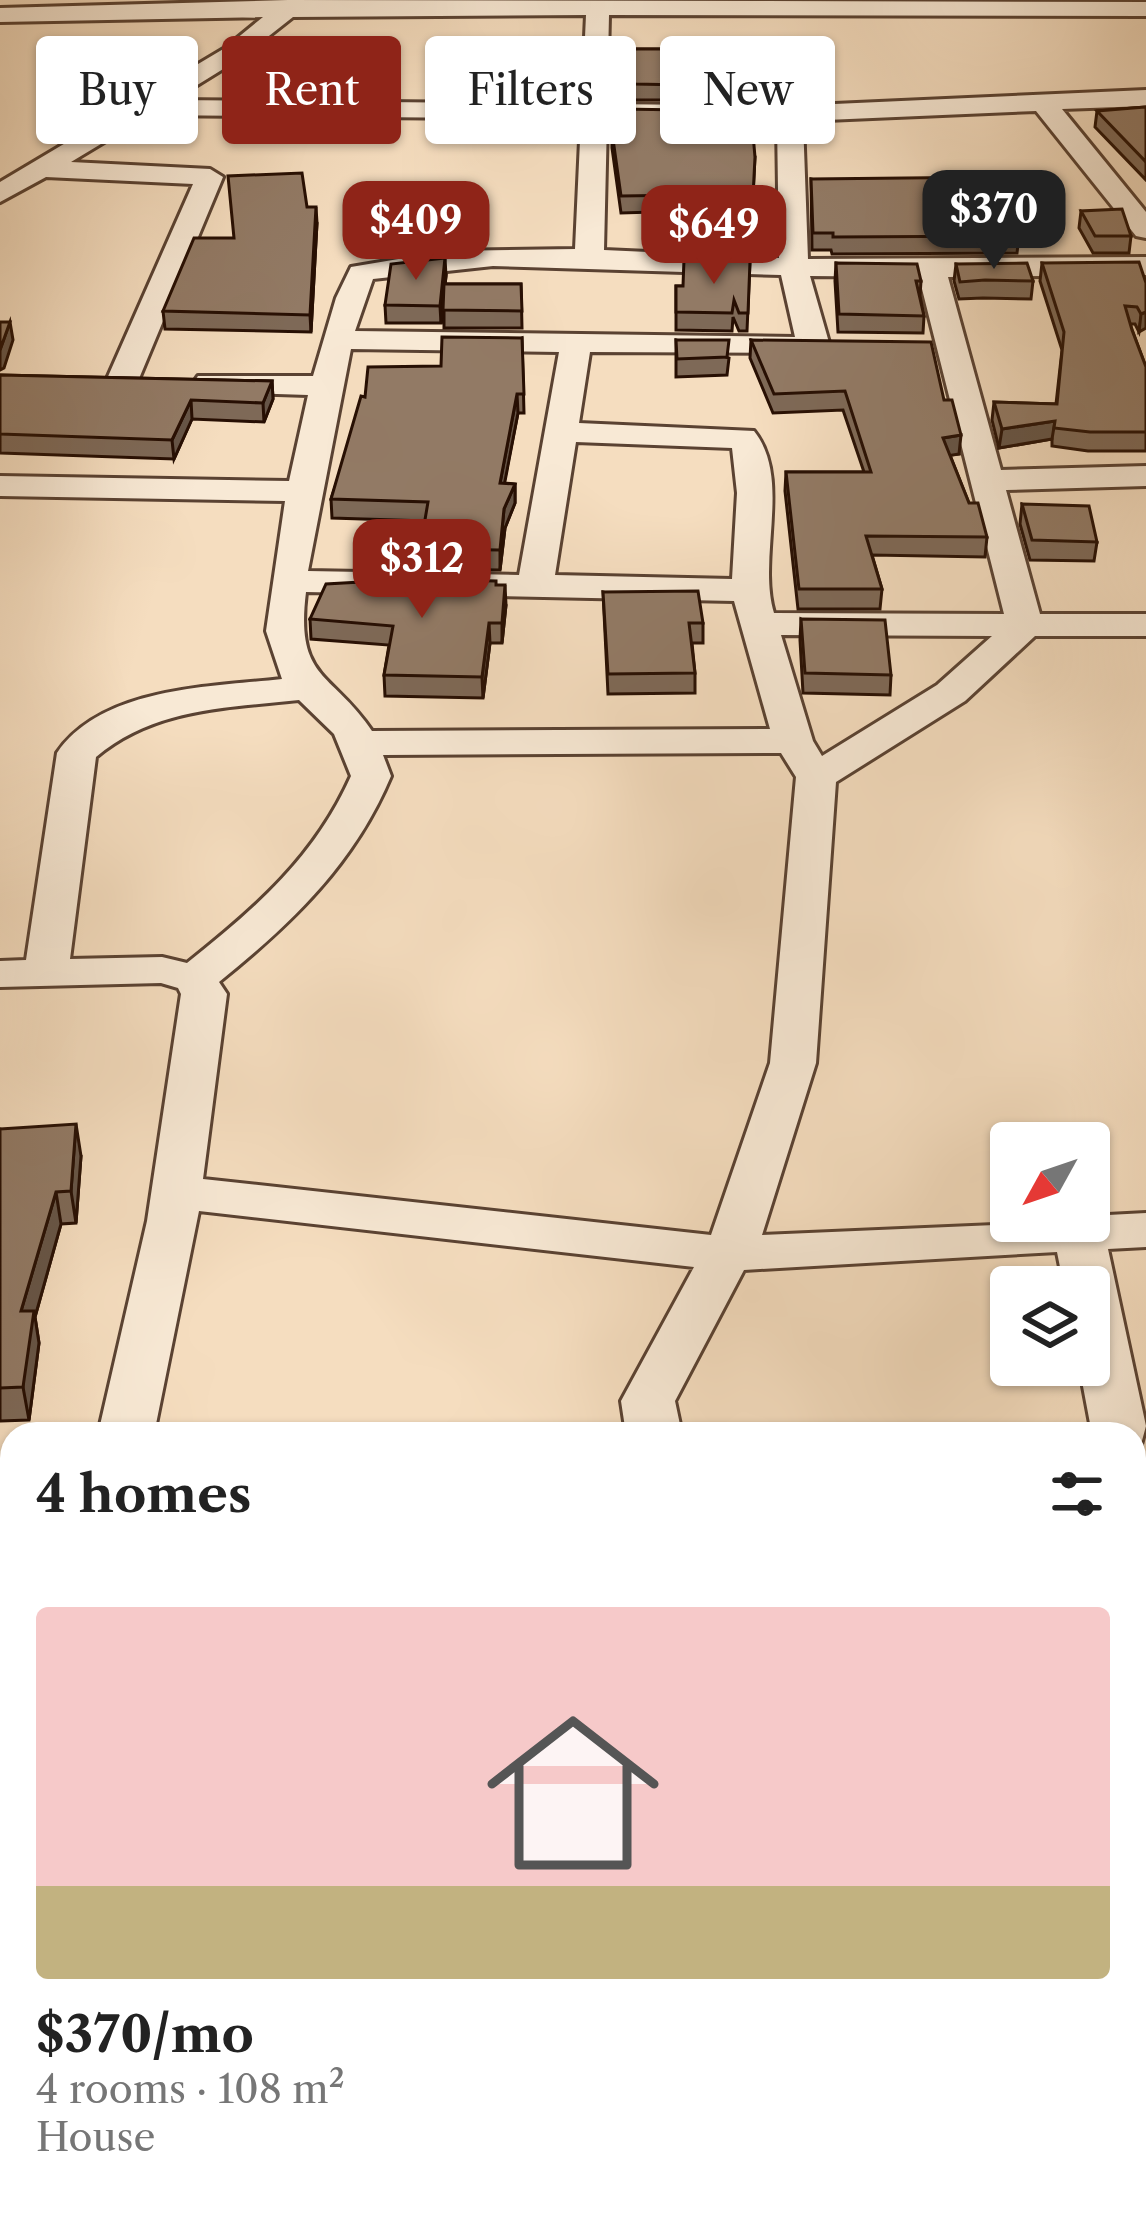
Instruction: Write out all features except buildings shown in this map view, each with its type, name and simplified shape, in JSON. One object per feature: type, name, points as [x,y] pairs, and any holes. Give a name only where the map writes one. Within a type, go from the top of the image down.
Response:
[{"type":"street","points":[[0,15],[104,7],[412,4],[1146,9]]},
{"type":"street","points":[[597,36],[598,4]]},
{"type":"street","points":[[198,73],[233,53],[292,5]]},
{"type":"street","points":[[835,112],[1146,98]]},
{"type":"street","points":[[1043,103],[1146,230]]},
{"type":"street","points":[[198,108],[425,111]]},
{"type":"street","points":[[0,194],[80,144]]},
{"type":"street","points":[[589,260],[593,144]]},
{"type":"street","points":[[339,340],[825,346],[794,268],[791,144]]},
{"type":"street","points":[[40,169],[210,177],[122,381]]},
{"type":"street","points":[[195,979],[277,913],[319,871],[352,824],[371,776],[361,760],[359,743],[303,688],[285,631],[305,491],[353,286],[362,274],[424,261],[589,260],[932,271],[1145,268]]},
{"type":"street","points":[[932,271],[940,347],[987,480],[1025,625]]},
{"type":"street","points":[[535,587],[576,343]]},
{"type":"street","points":[[81,381],[329,386]]},
{"type":"street","points":[[561,431],[742,438],[750,448],[754,607],[804,759],[793,1063],[742,1225],[648,1402],[652,1422]]},
{"type":"street","points":[[987,480],[1146,476]]},
{"type":"street","points":[[0,486],[305,491]]},
{"type":"street","points":[[291,581],[535,587],[1025,625],[1146,625]]},
{"type":"street","points":[[359,743],[804,759],[951,693],[1025,625]]},
{"type":"street","points":[[129,1422],[177,1192],[204,994],[195,979],[162,970],[23,974],[77,753],[102,728],[163,706],[303,688]]},
{"type":"street","points":[[177,1192],[726,1255],[990,1239]]},
{"type":"street","points":[[1110,1232],[1146,1230]]},
{"type":"street","points":[[1080,1242],[1117,1422]]}]
